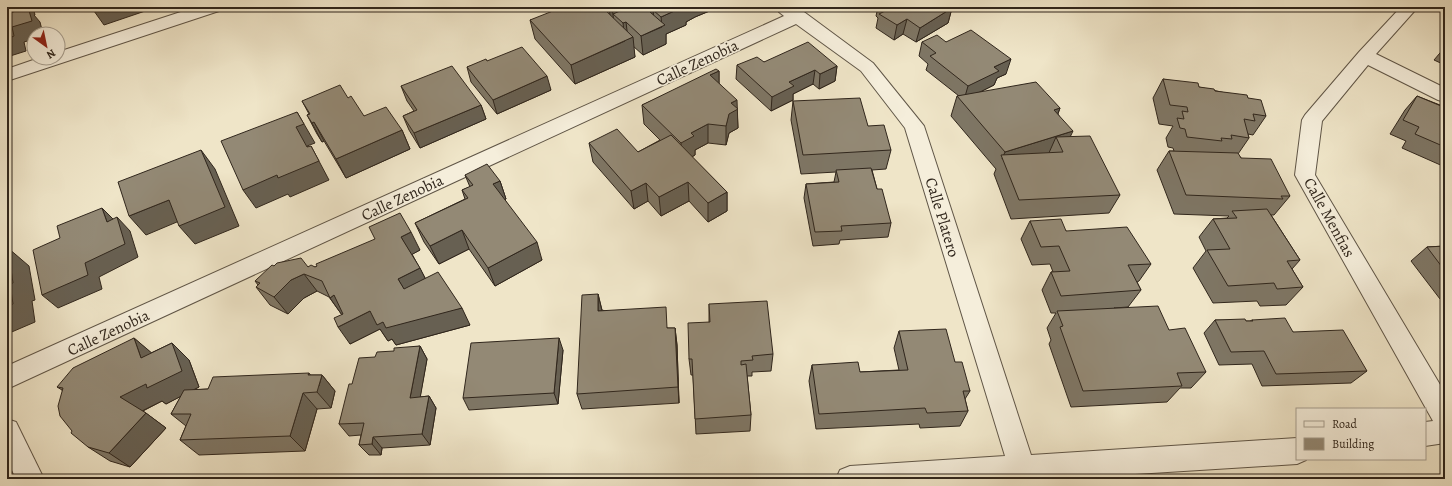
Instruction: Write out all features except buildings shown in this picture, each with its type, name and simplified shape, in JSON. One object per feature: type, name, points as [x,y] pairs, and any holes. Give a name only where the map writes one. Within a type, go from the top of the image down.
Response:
[{"type":"street","name":"Calle Menfias","points":[[1410,7],[1365,56],[1312,120],[1305,175],[1445,417]]},
{"type":"street","points":[[7,75],[210,8]]},
{"type":"street","name":"Calle Zenobia","points":[[7,378],[791,12]]},
{"type":"street","name":"Calle Platero","points":[[791,12],[868,67],[914,126],[1023,474]]},
{"type":"street","points":[[1365,56],[1445,96]]},
{"type":"street","points":[[7,431],[30,479]]},
{"type":"street","points":[[1426,434],[1445,431]]},
{"type":"street","points":[[850,479],[1023,474],[1296,451]]}]
